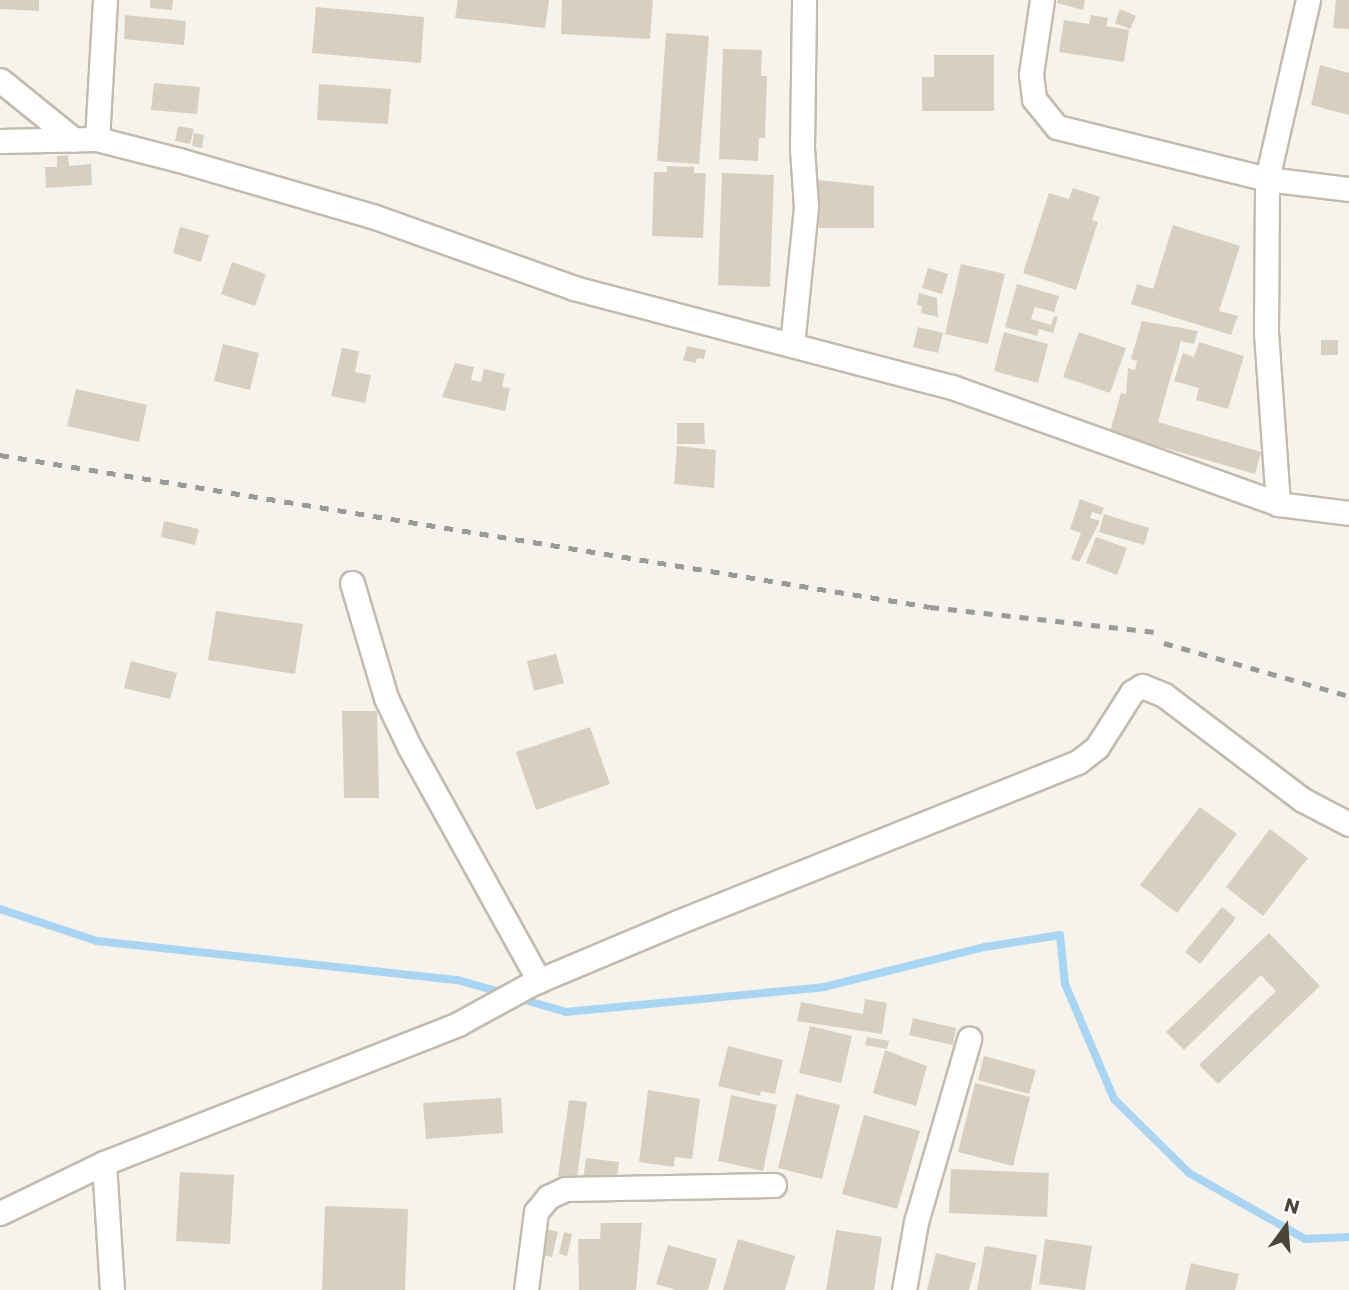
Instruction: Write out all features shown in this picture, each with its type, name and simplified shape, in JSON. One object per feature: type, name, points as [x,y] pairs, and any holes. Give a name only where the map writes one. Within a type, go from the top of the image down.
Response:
[{"type":"street","points":[[97,139],[105,0]]},
{"type":"street","points":[[792,345],[806,207],[802,148],[804,0]]},
{"type":"street","points":[[1042,0],[1031,74],[1034,99],[1057,127],[1267,179],[1349,189]]},
{"type":"street","points":[[1278,504],[1265,332],[1267,179],[1308,0]]},
{"type":"street","points":[[0,80],[74,140]]},
{"type":"street","points":[[0,141],[97,139],[375,217],[574,288],[952,387],[1278,504],[1349,513]]},
{"type":"street","points":[[352,583],[386,698],[410,748],[536,982]]},
{"type":"street","points":[[0,1213],[104,1163],[458,1024],[536,982],[1078,762],[1097,747],[1132,692],[1142,686],[1164,695],[1303,800],[1349,824]]},
{"type":"street","points":[[904,1290],[916,1222],[969,1039]]},
{"type":"street","points":[[104,1163],[112,1290]]},
{"type":"street","points":[[526,1290],[536,1212],[548,1197],[565,1189],[774,1185]]},
{"type":"building","points":[[0,0],[39,0],[39,11],[0,9]]},
{"type":"building","points":[[150,0],[173,0],[172,10],[150,8]]},
{"type":"building","points":[[458,0],[549,0],[545,28],[455,18]]},
{"type":"building","points":[[562,0],[653,0],[650,39],[561,34]]},
{"type":"building","points":[[1058,0],[1085,0],[1083,10],[1057,3]]},
{"type":"building","points":[[1336,0],[1349,0],[1349,29],[1333,28]]},
{"type":"building","points":[[316,7],[424,17],[421,63],[312,53]]},
{"type":"building","points":[[1120,9],[1136,16],[1130,29],[1115,23]]},
{"type":"building","points":[[125,15],[186,21],[184,45],[124,39]]},
{"type":"building","points":[[1091,15],[1108,18],[1106,26],[1129,30],[1124,62],[1059,52],[1064,20],[1089,24]]},
{"type":"building","points":[[666,33],[709,36],[699,164],[657,161]]},
{"type":"building","points":[[723,49],[762,50],[761,76],[767,76],[765,138],[759,138],[758,161],[719,159]]},
{"type":"building","points":[[934,55],[994,55],[994,111],[922,111],[922,77],[934,77]]},
{"type":"building","points":[[1320,65],[1349,73],[1349,115],[1311,105]]},
{"type":"building","points":[[154,83],[200,87],[197,114],[151,110]]},
{"type":"building","points":[[319,84],[391,89],[388,124],[317,120]]},
{"type":"building","points":[[178,126],[194,129],[190,144],[175,141]]},
{"type":"building","points":[[194,133],[204,135],[202,148],[192,146]]},
{"type":"building","points":[[68,155],[69,166],[91,164],[92,185],[46,188],[45,167],[57,167],[57,156]]},
{"type":"building","points":[[667,166],[694,167],[694,173],[706,173],[703,238],[652,236],[654,172],[667,172]]},
{"type":"building","points":[[722,173],[774,175],[770,287],[718,285]]},
{"type":"building","points":[[818,180],[874,186],[874,228],[819,228]]},
{"type":"building","points":[[1073,188],[1100,197],[1092,220],[1098,222],[1076,290],[1023,273],[1049,193],[1069,199]]},
{"type":"building","points":[[1173,225],[1240,246],[1219,311],[1238,316],[1231,335],[1131,304],[1137,284],[1153,289]]},
{"type":"building","points":[[180,227],[209,235],[201,262],[173,253]]},
{"type":"building","points":[[232,262],[266,274],[255,306],[221,294]]},
{"type":"building","points":[[961,264],[1005,274],[988,344],[945,334]]},
{"type":"building","points":[[928,268],[948,274],[942,294],[922,288]]},
{"type":"building","points":[[1017,284],[1059,296],[1054,312],[1035,307],[1031,319],[1051,325],[1054,316],[1058,317],[1053,333],[1039,329],[1037,336],[1005,327]]},
{"type":"building","points":[[919,293],[937,298],[938,317],[921,313],[922,306],[917,305]]},
{"type":"building","points":[[1142,321],[1198,331],[1194,344],[1181,341],[1158,422],[1261,452],[1255,474],[1110,432],[1121,393],[1126,394],[1128,368],[1135,370],[1137,361],[1131,359]]},
{"type":"building","points":[[918,327],[943,333],[938,353],[913,347]]},
{"type":"building","points":[[1004,332],[1048,344],[1038,383],[994,371]]},
{"type":"building","points":[[1079,332],[1126,348],[1110,393],[1063,377]]},
{"type":"building","points":[[1321,340],[1338,340],[1338,355],[1321,355]]},
{"type":"building","points":[[1199,342],[1244,356],[1228,409],[1196,400],[1199,388],[1174,381],[1183,353],[1194,357]]},
{"type":"building","points":[[223,344],[259,353],[250,390],[214,381]]},
{"type":"building","points":[[687,346],[706,350],[704,359],[697,358],[696,363],[683,360]]},
{"type":"building","points":[[342,348],[359,351],[355,372],[371,375],[365,403],[331,396]]},
{"type":"building","points":[[455,363],[474,367],[471,380],[481,382],[484,369],[505,374],[502,387],[510,388],[505,411],[442,397]]},
{"type":"building","points":[[76,389],[147,405],[139,442],[67,426]]},
{"type":"building","points":[[677,423],[704,423],[705,444],[677,444]]},
{"type":"building","points":[[677,446],[716,450],[714,488],[674,484]]},
{"type":"building","points":[[1080,499],[1104,508],[1101,515],[1092,512],[1090,518],[1100,521],[1079,562],[1071,559],[1081,533],[1070,529]]},
{"type":"building","points":[[1104,514],[1149,528],[1144,545],[1099,532]]},
{"type":"building","points":[[164,521],[199,529],[195,545],[161,537]]},
{"type":"building","points":[[1096,537],[1127,548],[1117,575],[1086,563]]},
{"type":"building","points":[[216,611],[303,624],[295,674],[208,660]]},
{"type":"building","points":[[556,654],[564,683],[534,691],[527,661]]},
{"type":"building","points":[[131,661],[177,673],[170,699],[124,688]]},
{"type":"building","points":[[342,711],[377,711],[379,798],[344,798]]},
{"type":"building","points":[[590,727],[610,784],[536,810],[516,752]]},
{"type":"building","points":[[1200,807],[1237,834],[1177,913],[1140,885]]},
{"type":"building","points":[[1270,829],[1308,858],[1263,916],[1226,887]]},
{"type":"building","points":[[1222,907],[1236,918],[1200,964],[1185,952]]},
{"type":"building","points":[[1269,933],[1320,986],[1218,1084],[1199,1065],[1276,991],[1261,975],[1184,1050],[1166,1032]]},
{"type":"building","points":[[865,999],[887,1003],[882,1034],[797,1021],[801,1002],[863,1014]]},
{"type":"building","points":[[913,1018],[956,1028],[953,1045],[909,1035]]},
{"type":"building","points":[[810,1026],[852,1036],[841,1083],[799,1073]]},
{"type":"building","points":[[867,1037],[889,1041],[887,1049],[865,1045]]},
{"type":"building","points":[[728,1046],[783,1060],[775,1094],[761,1091],[760,1096],[718,1086]]},
{"type":"building","points":[[885,1050],[927,1066],[916,1106],[873,1093]]},
{"type":"building","points":[[984,1056],[1036,1070],[1029,1094],[978,1080]]},
{"type":"building","points":[[975,1083],[1030,1097],[1013,1166],[958,1152]]},
{"type":"building","points":[[648,1090],[700,1099],[692,1159],[675,1157],[674,1167],[639,1162]]},
{"type":"building","points":[[796,1094],[840,1105],[822,1179],[778,1168]]},
{"type":"building","points":[[731,1095],[777,1105],[763,1171],[718,1161]]},
{"type":"building","points":[[501,1098],[503,1133],[426,1139],[423,1103]]},
{"type":"building","points":[[569,1100],[587,1102],[577,1178],[558,1176]]},
{"type":"building","points":[[864,1115],[920,1131],[897,1209],[842,1194]]},
{"type":"building","points":[[586,1158],[619,1162],[616,1184],[583,1180]]},
{"type":"building","points":[[951,1169],[1049,1173],[1047,1217],[949,1213]]},
{"type":"building","points":[[180,1172],[234,1175],[230,1244],[176,1241]]},
{"type":"building","points":[[325,1206],[408,1209],[405,1290],[322,1290]]},
{"type":"building","points":[[601,1223],[642,1223],[636,1290],[579,1290],[578,1239],[600,1239]]},
{"type":"building","points":[[548,1229],[558,1232],[552,1257],[542,1255]]},
{"type":"building","points":[[836,1230],[882,1237],[874,1290],[826,1290]]},
{"type":"building","points":[[564,1232],[572,1234],[567,1256],[559,1254]]},
{"type":"building","points":[[738,1239],[795,1256],[785,1290],[723,1290]]},
{"type":"building","points":[[1045,1239],[1092,1246],[1085,1290],[1039,1284]]},
{"type":"building","points":[[668,1245],[717,1259],[708,1290],[676,1290],[656,1284]]},
{"type":"building","points":[[985,1246],[1037,1255],[1031,1290],[977,1290]]},
{"type":"building","points":[[936,1253],[976,1263],[969,1290],[927,1290]]},
{"type":"building","points":[[1191,1263],[1239,1274],[1235,1290],[1185,1290]]},
{"type":"waterway","points":[[0,909],[97,941],[458,980],[503,993]]},
{"type":"waterway","points":[[518,998],[566,1012],[824,987],[985,947],[1060,935],[1065,984],[1114,1099],[1189,1173],[1305,1239],[1349,1237]]},
{"type":"railway","points":[[0,455],[930,607],[1156,632]]},
{"type":"railway","points":[[1164,643],[1349,696]]}]
